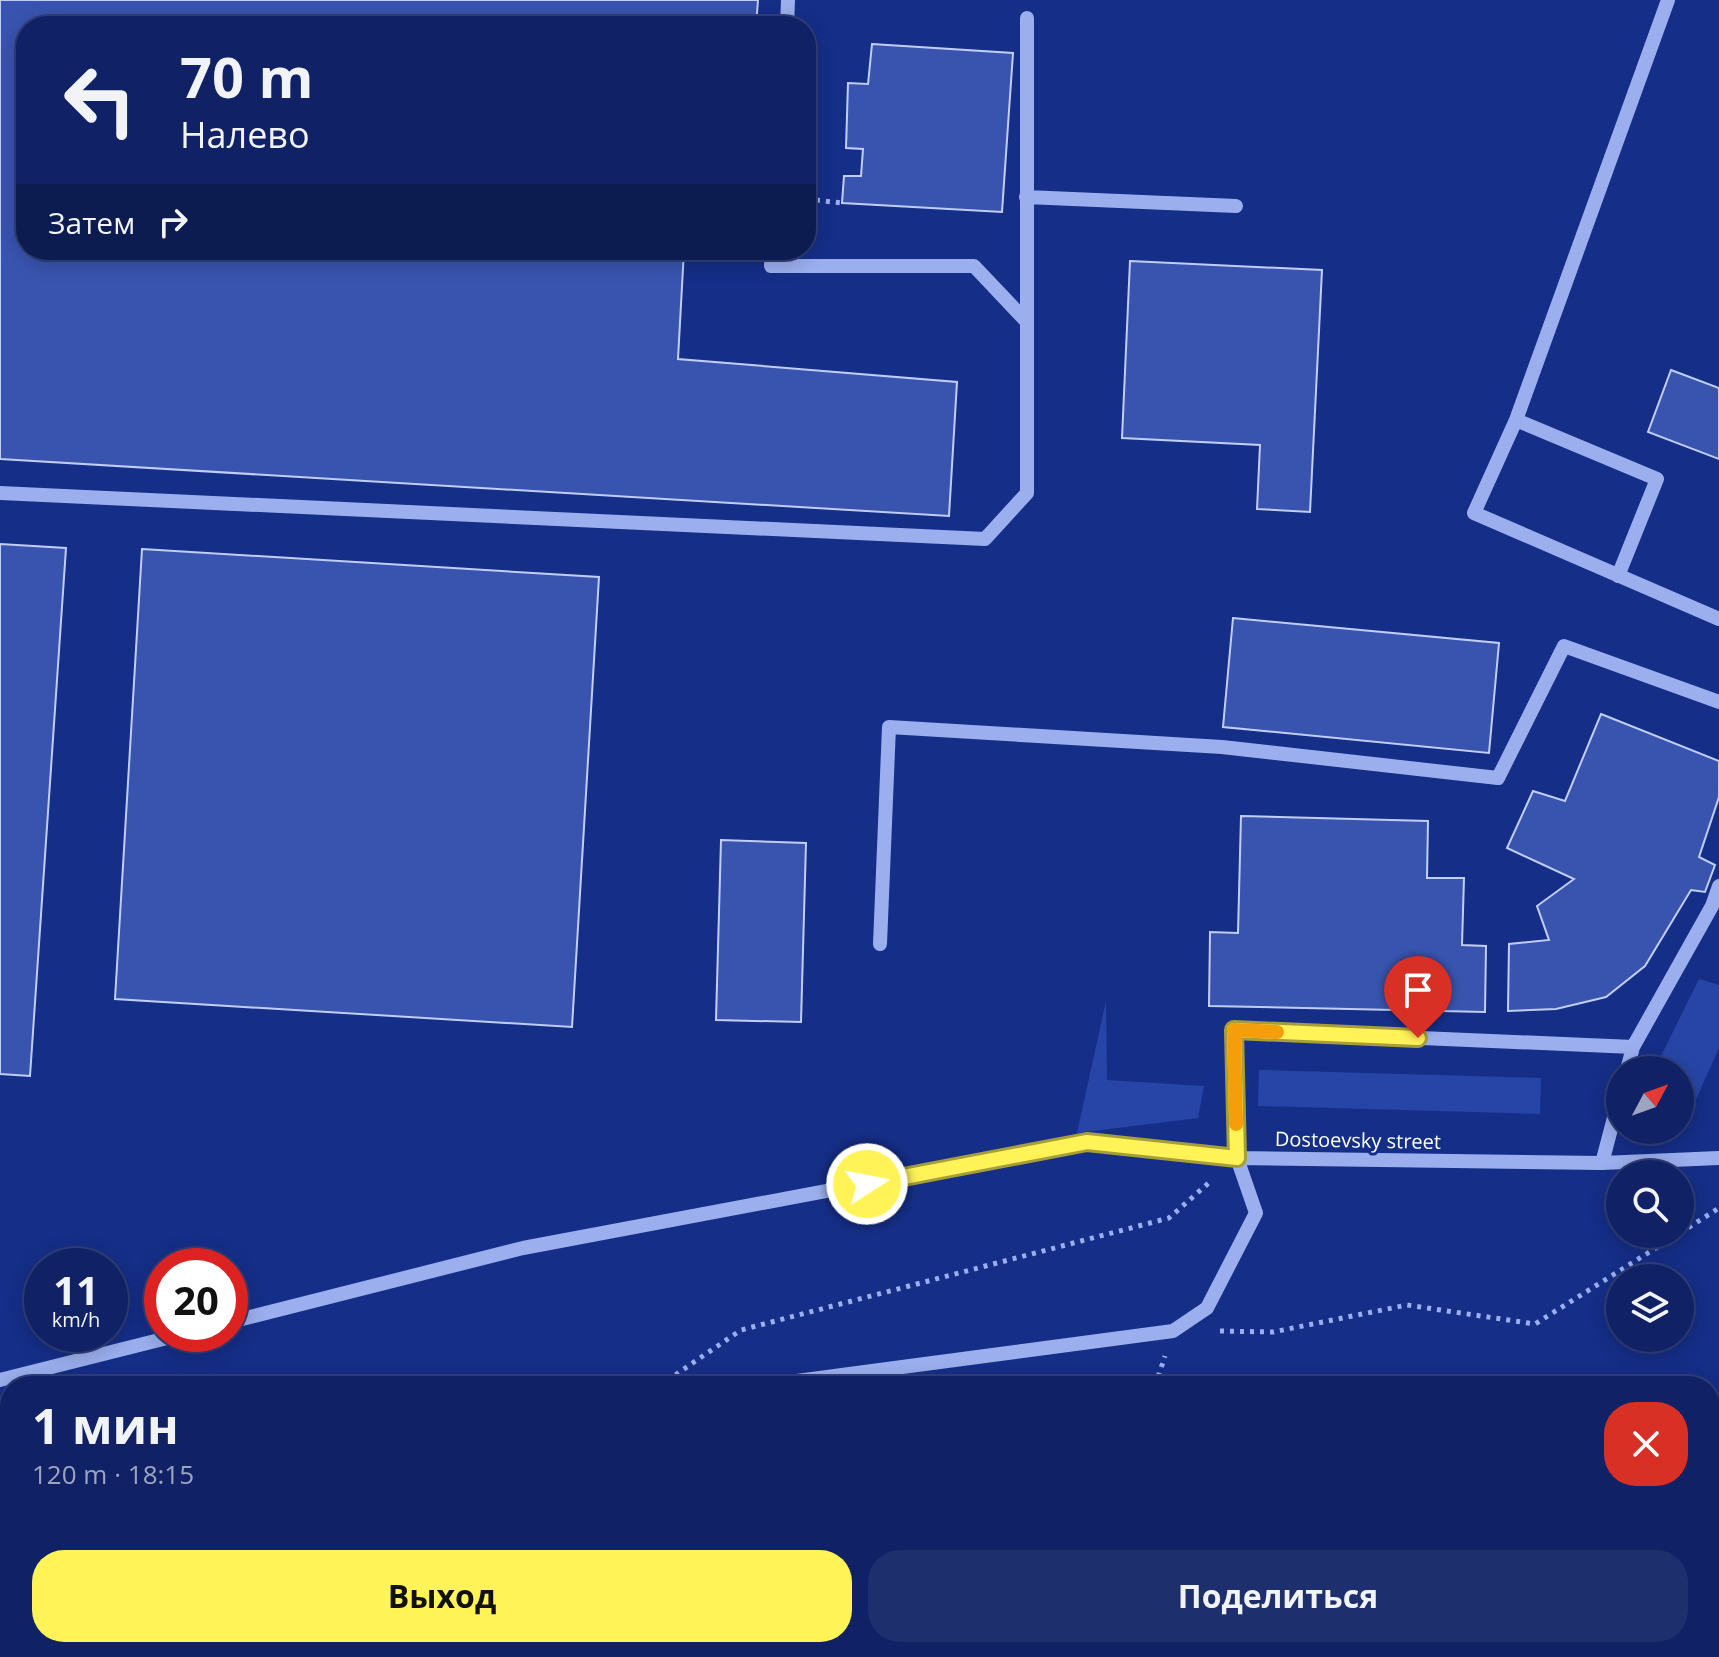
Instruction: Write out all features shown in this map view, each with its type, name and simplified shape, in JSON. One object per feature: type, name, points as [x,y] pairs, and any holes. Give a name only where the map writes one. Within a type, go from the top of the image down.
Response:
[{"type":"street","points":[[1668,0],[1516,420],[1474,513],[1719,619]]},
{"type":"street","points":[[0,493],[985,539],[1027,493],[1027,18]]},
{"type":"street","points":[[1026,197],[1236,206]]},
{"type":"street","points":[[771,260],[771,266],[974,266],[1026,321]]},
{"type":"street","points":[[1516,420],[1657,479],[1618,576]]},
{"type":"street","points":[[880,944],[889,727],[1222,747],[1498,778],[1564,646],[1719,702]]},
{"type":"street","points":[[1631,1056],[1712,906],[1719,886]]},
{"type":"street","points":[[834,1376],[1173,1331],[1207,1308],[1256,1213],[1237,1158],[1234,1030],[1633,1047]]},
{"type":"street","name":"Dostoevsky street","points":[[248,1317],[523,1248],[1087,1142],[1237,1158],[1602,1163],[1719,1158]]},
{"type":"street","points":[[1602,1163],[1607,1144]]},
{"type":"street","points":[[16,1376],[144,1344]]},
{"type":"path","points":[[816,200],[842,203]]},
{"type":"path","points":[[674,1376],[741,1330],[1169,1218],[1237,1158]]},
{"type":"path","points":[[1694,1224],[1719,1208]]},
{"type":"path","points":[[1216,1331],[1273,1332],[1407,1305],[1535,1324],[1657,1248]]},
{"type":"shaded area","points":[[1699,979],[1719,985],[1719,1048],[1694,1104],[1694,1056],[1661,1056]]},
{"type":"shaded area","points":[[1106,1001],[1107,1080],[1204,1086],[1198,1118],[1077,1133]]},
{"type":"shaded area","points":[[1259,1070],[1541,1078],[1540,1114],[1258,1106]]},
{"type":"building","points":[[0,0],[758,0],[757,16],[16,16],[16,260],[683,260],[678,359],[957,382],[949,516],[0,459]]},
{"type":"building","points":[[872,44],[1013,53],[1002,212],[842,203],[844,176],[861,176],[863,149],[846,148],[848,83],[868,84]]},
{"type":"building","points":[[1130,261],[1322,270],[1310,512],[1257,509],[1260,445],[1122,438]]},
{"type":"building","points":[[1671,370],[1719,388],[1719,459],[1648,432]]},
{"type":"building","points":[[0,544],[66,548],[30,1076],[0,1074]]},
{"type":"building","points":[[142,549],[599,577],[572,1027],[115,999]]},
{"type":"building","points":[[1233,618],[1499,643],[1489,753],[1223,727]]},
{"type":"building","points":[[1601,714],[1719,761],[1719,797],[1699,857],[1715,865],[1705,892],[1691,890],[1645,966],[1606,997],[1556,1009],[1508,1011],[1509,944],[1549,940],[1537,906],[1574,879],[1507,848],[1533,791],[1565,801]]},
{"type":"building","points":[[1241,816],[1428,821],[1427,878],[1464,878],[1462,945],[1486,946],[1485,1012],[1209,1006],[1210,932],[1238,933]]},
{"type":"building","points":[[721,840],[806,843],[801,1022],[716,1020]]},
{"type":"slow traffic","points":[[1236,1124],[1234,1030],[1277,1032]]},
{"type":"route","points":[[867,1184],[1087,1142],[1237,1158],[1234,1030],[1418,1038]]}]
